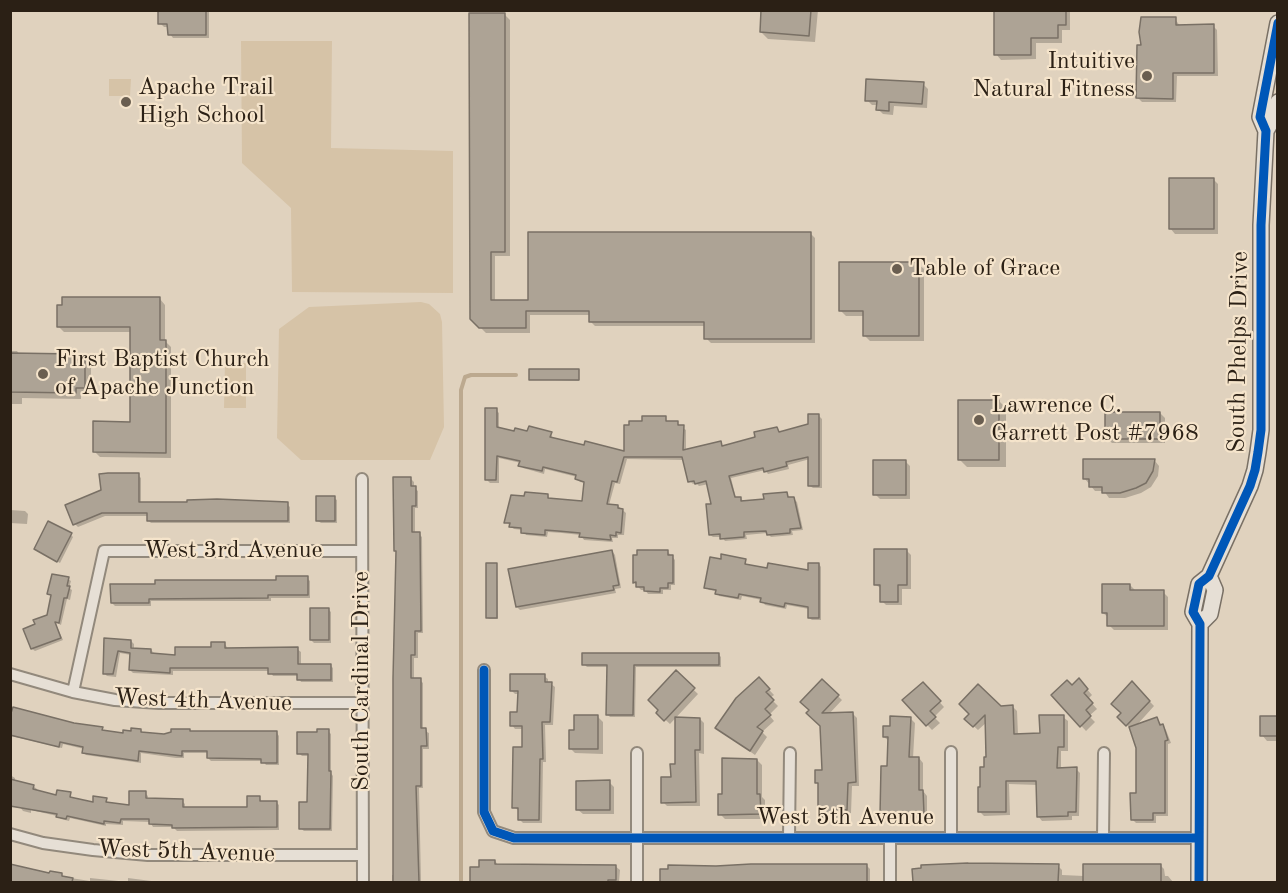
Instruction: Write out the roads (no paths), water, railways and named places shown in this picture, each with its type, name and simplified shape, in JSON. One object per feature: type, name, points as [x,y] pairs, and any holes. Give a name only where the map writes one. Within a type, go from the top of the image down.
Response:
[{"type":"street","name":"South Phelps Drive","points":[[1199,882],[1200,624],[1193,612],[1199,584],[1209,576],[1250,486],[1255,470],[1261,430],[1261,225],[1266,131],[1260,117],[1278,23]]},
{"type":"street","name":"South Phelps Drive","points":[[1266,131],[1274,117],[1278,102]]},
{"type":"street","name":"South Cardinal Drive","points":[[362,479],[363,882]]},
{"type":"street","name":"West 3rd Avenue","points":[[73,692],[104,550],[362,551]]},
{"type":"street","name":"West 5th Avenue","points":[[484,670],[484,812],[493,831],[514,838],[1198,838]]},
{"type":"street","name":"West 4th Avenue","points":[[10,674],[73,692],[115,700],[159,704],[362,704]]},
{"type":"street","points":[[951,752],[951,838]]},
{"type":"street","points":[[637,753],[637,882]]},
{"type":"street","points":[[789,838],[790,753]]},
{"type":"street","points":[[1103,838],[1104,753]]},
{"type":"street","name":"West 5th Avenue","points":[[10,834],[43,843],[148,855],[363,855]]},
{"type":"street","points":[[890,838],[890,882]]},
{"type":"waterway","points":[[461,882],[461,390],[465,377],[471,375],[516,375]]},
{"type":"place","name":"Intuitive Natural Fitness","points":[[1147,76]]},
{"type":"place","name":"Apache Trail High School","points":[[126,102]]},
{"type":"place","name":"Table of Grace","points":[[897,269]]},
{"type":"place","name":"First Baptist Church of Apache Junction","points":[[43,374]]},
{"type":"place","name":"Lawrence C. Garrett Post #7968","points":[[979,420]]}]
